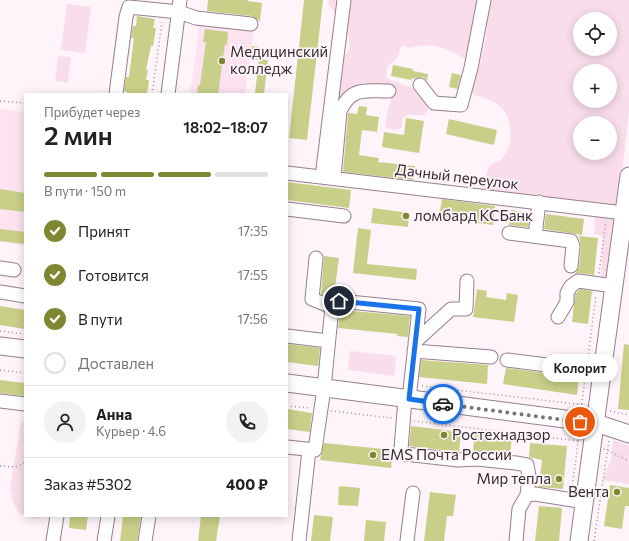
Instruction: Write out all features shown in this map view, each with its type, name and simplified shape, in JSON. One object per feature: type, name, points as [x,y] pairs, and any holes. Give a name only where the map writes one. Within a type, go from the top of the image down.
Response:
[{"type":"main road","points":[[580,541],[578,501],[593,445],[624,213],[628,194],[629,176]]},
{"type":"main road","points":[[0,346],[24,349]]},
{"type":"main road","points":[[288,383],[324,388],[408,394],[596,420],[629,434]]},
{"type":"street","points":[[328,177],[344,0]]},
{"type":"street","points":[[420,85],[434,103],[461,105],[471,68],[484,0]]},
{"type":"street","points":[[116,93],[128,8],[164,10],[180,6]]},
{"type":"street","points":[[180,6],[196,18],[251,24]]},
{"type":"street","points":[[168,93],[180,6]]},
{"type":"street","points":[[328,177],[340,111],[345,102],[358,91],[389,91]]},
{"type":"street","name":"Дачный переулок","points":[[288,172],[624,213]]},
{"type":"street","points":[[535,236],[539,202]]},
{"type":"street","points":[[288,209],[344,216]]},
{"type":"street","points":[[509,233],[571,241],[573,246],[571,266]]},
{"type":"street","points":[[316,258],[312,299],[332,307]]},
{"type":"street","points":[[0,268],[14,270]]},
{"type":"street","points":[[414,346],[451,309],[466,310],[467,281]]},
{"type":"street","points":[[558,317],[567,302],[567,293],[571,286],[578,281],[614,286]]},
{"type":"street","points":[[0,292],[24,296]]},
{"type":"street","points":[[288,447],[315,450],[324,388],[332,307],[339,301],[419,309],[408,394],[403,419],[401,449],[405,454],[458,460],[477,459],[516,463],[527,466],[529,476],[527,495],[519,509],[516,541]]},
{"type":"street","points":[[288,336],[328,341]]},
{"type":"street","points":[[414,346],[491,357]]},
{"type":"street","points":[[508,360],[603,372]]},
{"type":"street","points":[[0,401],[24,404]]},
{"type":"street","points":[[298,541],[309,450]]},
{"type":"street","points":[[407,541],[413,493]]},
{"type":"street","points":[[527,495],[535,494],[578,501]]},
{"type":"street","points":[[53,541],[57,517]]},
{"type":"street","points":[[104,541],[108,517]]},
{"type":"street","points":[[145,541],[149,517]]},
{"type":"path","points":[[152,93],[164,10]]},
{"type":"path","points":[[0,100],[24,103]]},
{"type":"path","points":[[578,501],[593,445],[596,420],[582,404],[606,220]]},
{"type":"path","points":[[0,331],[24,334]]},
{"type":"path","points":[[0,370],[24,373]]},
{"type":"path","points":[[408,394],[582,404],[596,420],[593,445],[594,541]]},
{"type":"path","points":[[288,406],[403,419],[593,445],[629,461]]},
{"type":"path","points":[[596,420],[629,415]]},
{"type":"path","points":[[0,466],[15,467],[24,463]]},
{"type":"shaded area","points":[[329,0],[476,0],[473,38],[465,59],[438,47],[424,45],[410,48],[403,45],[400,49],[398,57],[389,65],[387,69],[387,78],[416,89],[425,96],[428,101],[428,110],[424,115],[407,115],[402,119],[402,127],[397,130],[385,128],[392,95],[376,87],[372,83],[350,107],[342,107],[330,86],[337,65],[348,51],[350,45],[347,32],[328,4]]},
{"type":"shaded area","points":[[489,0],[629,0],[629,111],[611,274],[609,280],[601,279],[603,236],[594,234],[596,212],[483,200],[483,186],[489,166],[500,160],[505,155],[508,148],[510,141],[510,125],[505,111],[500,106],[471,93],[481,61],[486,37]]},
{"type":"shaded area","points":[[67,4],[91,7],[85,53],[61,50]]},
{"type":"shaded area","name":"Медицинский колледж","points":[[200,21],[254,29],[245,93],[190,93]]},
{"type":"shaded area","points":[[58,56],[71,57],[68,83],[55,81]]},
{"type":"shaded area","points":[[0,109],[24,112],[24,245],[0,242]]},
{"type":"shaded area","points":[[350,351],[396,356],[394,376],[348,370]]},
{"type":"shaded area","points":[[24,420],[24,516],[18,512],[13,502],[10,487],[21,423]]},
{"type":"shaded area","points":[[613,440],[629,446],[629,484],[602,480],[611,460]]},
{"type":"shaded area","points":[[26,517],[41,517],[37,519]]},
{"type":"building","points":[[208,0],[248,0],[262,3],[260,21],[252,16],[207,11]]},
{"type":"building","points":[[304,0],[323,0],[307,140],[289,138]]},
{"type":"building","points":[[137,16],[155,19],[153,28],[156,28],[153,46],[151,46],[146,70],[148,70],[146,80],[149,80],[147,93],[127,93],[124,91],[126,77],[129,77],[134,38],[131,38],[133,26],[136,26]]},
{"type":"building","points":[[205,29],[228,32],[218,93],[197,93],[198,85],[200,85],[206,42],[203,42]]},
{"type":"building","points":[[252,46],[259,47],[258,60],[251,59]]},
{"type":"building","points":[[259,59],[268,60],[264,93],[255,93]]},
{"type":"building","points":[[393,65],[428,74],[427,81],[423,77],[411,80],[391,76]]},
{"type":"building","points":[[452,73],[461,75],[457,89],[449,87]]},
{"type":"building","points":[[359,106],[367,107],[366,115],[379,117],[377,132],[362,130],[359,155],[379,158],[378,162],[415,166],[413,180],[343,172],[348,113],[357,114]]},
{"type":"building","points":[[406,118],[424,121],[419,153],[382,147],[384,132],[404,135]]},
{"type":"building","points":[[449,119],[497,130],[494,145],[446,134]]},
{"type":"building","points":[[288,182],[351,190],[349,208],[288,200]]},
{"type":"building","points":[[0,189],[24,193],[24,212],[0,209]]},
{"type":"building","points":[[442,199],[495,206],[493,225],[439,218]]},
{"type":"building","points":[[373,208],[409,213],[408,227],[371,223]]},
{"type":"building","points":[[511,210],[530,213],[528,227],[509,225]]},
{"type":"building","points":[[546,214],[584,219],[582,235],[544,229]]},
{"type":"building","points":[[358,228],[371,230],[367,264],[417,269],[416,280],[353,273]]},
{"type":"building","points":[[0,229],[24,232],[24,244],[0,241]]},
{"type":"building","points":[[579,236],[598,238],[594,275],[579,273],[575,274],[579,267],[581,247]]},
{"type":"building","points":[[324,256],[339,258],[334,295],[330,298],[321,294]]},
{"type":"building","points":[[477,289],[487,291],[486,297],[506,300],[507,293],[518,295],[514,322],[473,317]]},
{"type":"building","points":[[580,289],[592,291],[588,324],[572,322],[575,295]]},
{"type":"building","points":[[0,306],[24,310],[24,329],[0,325]]},
{"type":"building","points":[[341,310],[410,316],[408,337],[397,336],[398,334],[338,328]]},
{"type":"building","points":[[288,344],[320,348],[318,366],[288,362]]},
{"type":"building","points":[[624,344],[629,345],[629,410],[618,409]]},
{"type":"building","points":[[421,360],[488,365],[487,384],[419,377]]},
{"type":"building","points":[[506,368],[579,377],[577,395],[503,384]]},
{"type":"building","points":[[0,380],[24,383],[24,396],[0,393]]},
{"type":"building","points":[[288,409],[312,413],[310,432],[288,429]]},
{"type":"building","points":[[411,426],[461,432],[459,452],[409,446]]},
{"type":"building","points":[[475,433],[512,438],[510,454],[473,451]]},
{"type":"building","points":[[324,443],[393,450],[391,468],[320,460]]},
{"type":"building","points":[[530,443],[567,446],[563,489],[539,487],[542,460],[529,457]]},
{"type":"building","points":[[610,485],[629,488],[629,506],[625,506],[622,529],[604,526]]},
{"type":"building","points":[[339,486],[360,488],[358,506],[338,505]]},
{"type":"building","points":[[430,492],[456,495],[453,516],[447,516],[444,541],[424,541]]},
{"type":"building","points":[[539,506],[562,508],[559,541],[535,541]]},
{"type":"building","points":[[314,515],[333,517],[330,541],[311,541]]},
{"type":"building","points":[[70,517],[88,517],[86,530],[69,528]]},
{"type":"building","points":[[123,517],[141,517],[137,541],[120,541]]},
{"type":"building","points":[[201,517],[220,517],[216,541],[198,541]]},
{"type":"building","points":[[366,520],[386,522],[384,541],[364,541]]},
{"type":"way so far","points":[[443,404],[580,422]]},
{"type":"place","name":"Медицинский колледж","points":[[222,61]]},
{"type":"place","name":"ломбард КСБанк","points":[[406,216]]},
{"type":"place","name":"Колорит","points":[[580,422]]},
{"type":"place","name":"Ростехнадзор","points":[[444,435]]},
{"type":"place","name":"EMS Почта России","points":[[373,455]]},
{"type":"place","name":"Мир тепла","points":[[559,479]]},
{"type":"place","name":"Вента","points":[[617,492]]},
{"type":"route","points":[[339,301],[419,309],[409,399],[443,404]]}]
